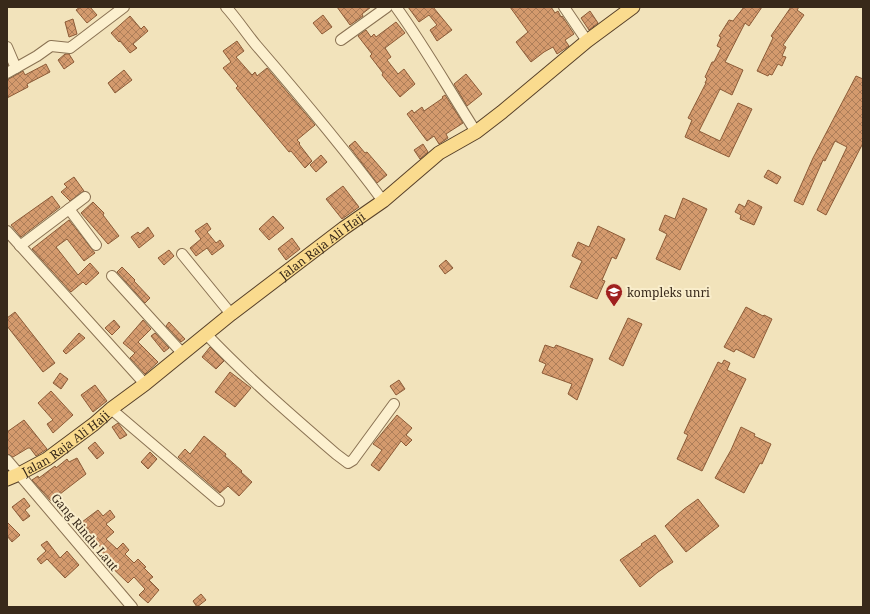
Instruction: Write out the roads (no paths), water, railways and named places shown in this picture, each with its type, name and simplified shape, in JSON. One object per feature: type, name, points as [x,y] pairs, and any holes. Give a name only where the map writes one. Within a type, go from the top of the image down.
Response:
[{"type":"main road","name":"Jalan Raja Ali Haji","points":[[13,477],[47,459],[94,424],[111,409],[146,384],[231,314],[344,228],[383,201],[439,153],[476,132],[587,41],[633,7]]},
{"type":"street","points":[[7,47],[12,71],[51,46],[70,48],[124,7]]},
{"type":"street","points":[[226,7],[358,167],[383,201]]},
{"type":"street","points":[[341,40],[387,7]]},
{"type":"street","points":[[396,7],[429,55],[476,132]]},
{"type":"street","points":[[564,7],[587,41]]},
{"type":"street","points":[[20,246],[85,197]]},
{"type":"street","points":[[69,208],[96,245]]},
{"type":"street","points":[[7,231],[146,384]]},
{"type":"street","points":[[182,254],[231,314]]},
{"type":"street","points":[[112,276],[182,354]]},
{"type":"street","points":[[206,334],[267,394],[339,457],[348,463],[353,460],[394,404]]},
{"type":"street","points":[[111,409],[219,501]]},
{"type":"street","name":"Gang Rindu Laut","points":[[7,460],[13,477],[132,607]]},
{"type":"place","name":"kompleks unri","points":[[614,307]]}]
